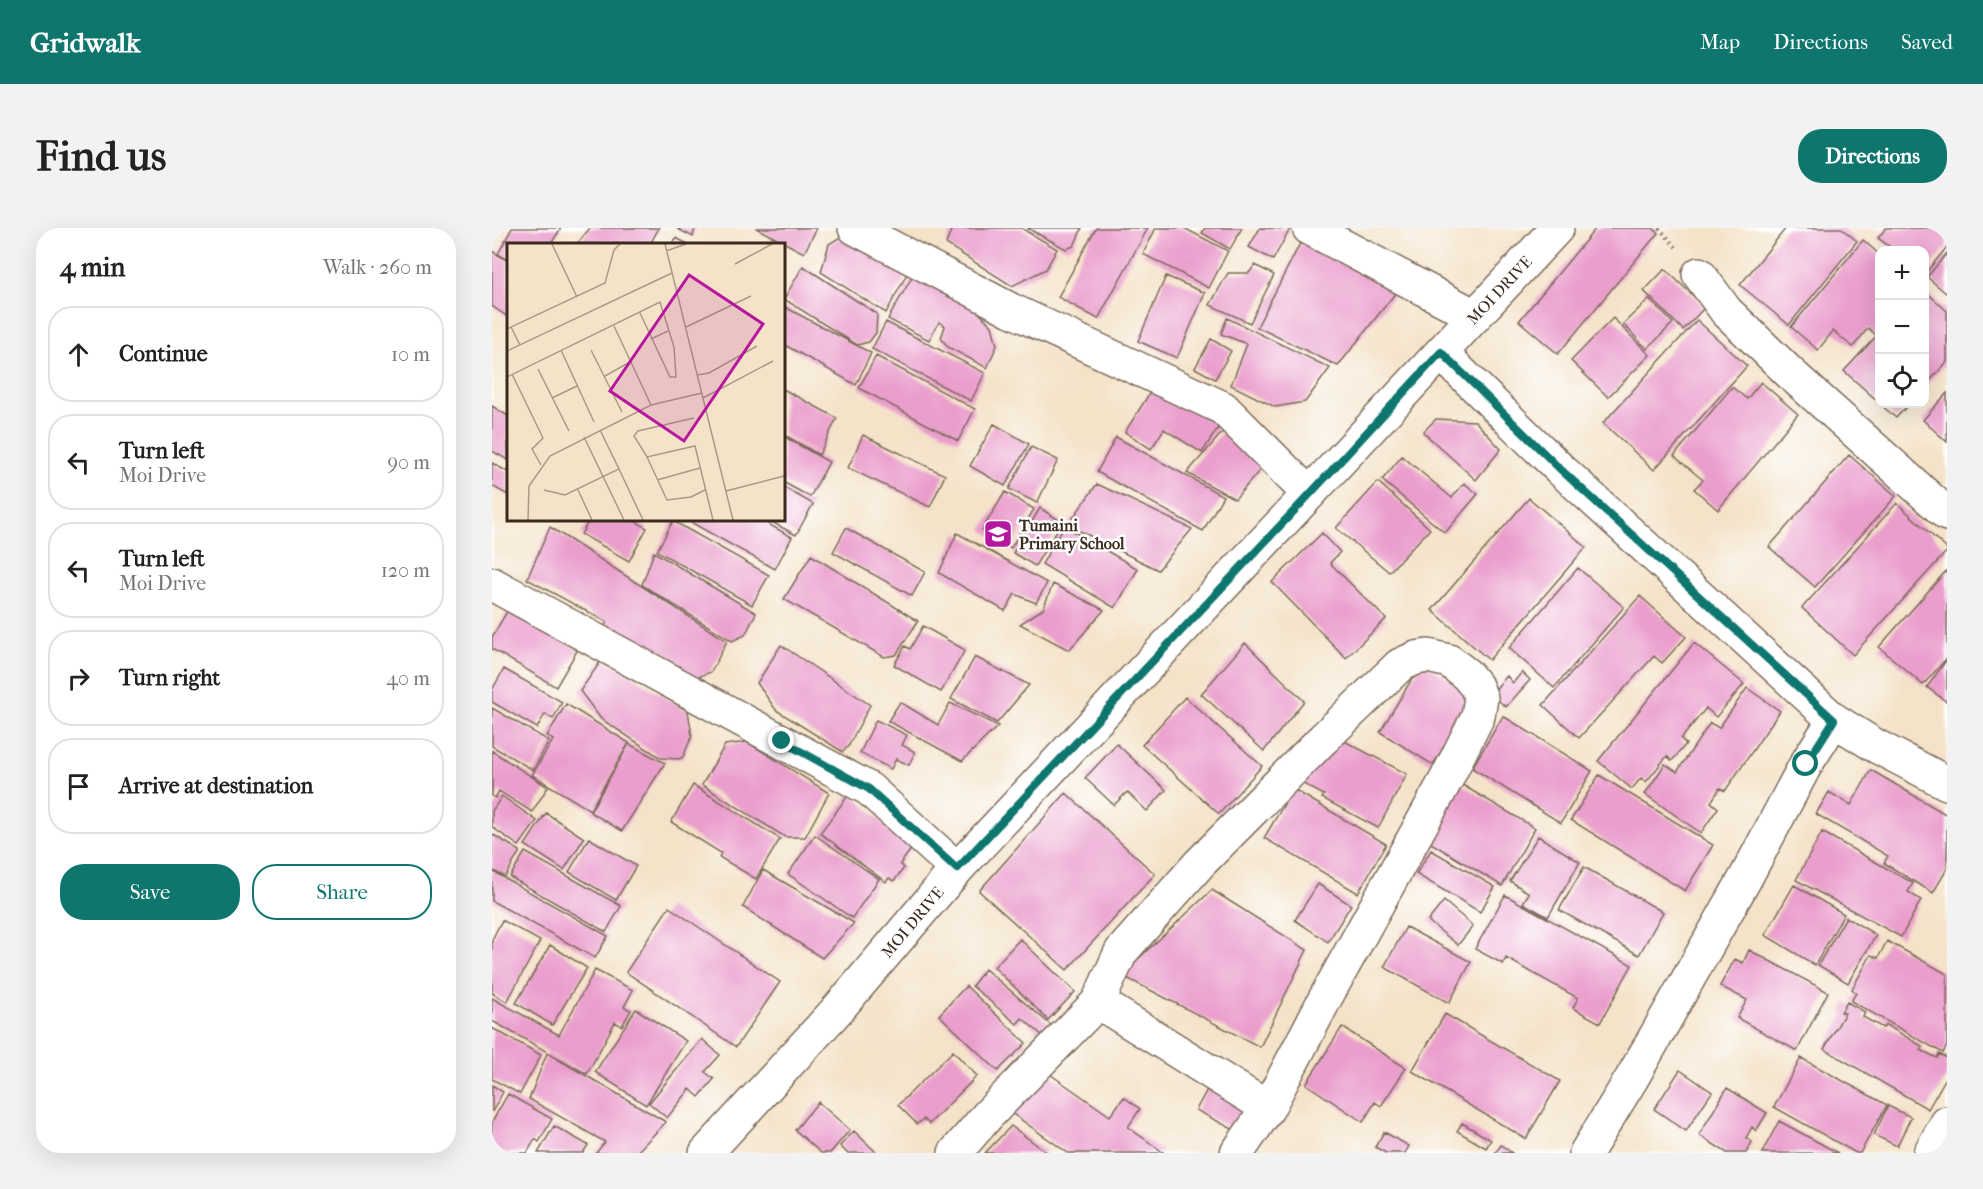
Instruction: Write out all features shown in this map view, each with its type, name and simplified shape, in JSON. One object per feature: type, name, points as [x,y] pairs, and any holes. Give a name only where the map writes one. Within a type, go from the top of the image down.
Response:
[{"type":"street","points":[[855,228],[1011,309],[1223,408],[1310,494]]},
{"type":"street","points":[[1309,228],[1475,316]]},
{"type":"street","name":"MOI DRIVE","points":[[706,1153],[838,1009],[957,869],[1557,228]]},
{"type":"street","points":[[1699,274],[1734,319],[1791,374],[1947,514]]},
{"type":"street","points":[[1441,352],[1567,476],[1834,720],[1876,746],[1947,783]]},
{"type":"street","points":[[492,584],[869,789],[957,869]]},
{"type":"street","points":[[955,1153],[988,1115],[1098,1002],[1121,952],[1200,863],[1323,739],[1400,664],[1428,656],[1449,661],[1467,675],[1476,686],[1481,698],[1478,716],[1447,778],[1332,985],[1268,1108],[1237,1153]]},
{"type":"street","points":[[1591,1151],[1746,877],[1806,764],[1834,720]]},
{"type":"street","points":[[1098,1002],[1268,1108]]},
{"type":"street","points":[[1930,1153],[1947,1123]]},
{"type":"building","points":[[512,228],[561,228],[552,243],[507,243],[507,259],[498,254]]},
{"type":"building","points":[[590,228],[659,228],[651,243],[578,243]]},
{"type":"building","points":[[676,228],[695,228],[693,237]]},
{"type":"building","points":[[756,228],[817,228],[804,253]]},
{"type":"building","points":[[952,228],[1021,228],[1057,249],[1046,269],[1012,286],[946,244]]},
{"type":"building","points":[[1027,228],[1082,228],[1074,246],[1066,249]]},
{"type":"building","points":[[1096,228],[1148,228],[1098,319],[1058,297]]},
{"type":"building","points":[[1156,228],[1184,228],[1228,251],[1209,288],[1143,254]]},
{"type":"building","points":[[1205,228],[1242,228],[1230,249],[1202,233]]},
{"type":"building","points":[[1260,228],[1290,229],[1273,260],[1249,247]]},
{"type":"building","points":[[1596,228],[1653,228],[1658,233],[1558,354],[1519,321]]},
{"type":"building","points":[[1786,228],[1841,228],[1857,241],[1789,325],[1740,285]]},
{"type":"building","points":[[1886,228],[1947,228],[1947,247],[1929,269],[1929,246],[1889,246],[1878,238]]},
{"type":"building","points":[[845,234],[910,268],[886,313],[821,272],[829,244]]},
{"type":"building","points":[[1305,234],[1404,282],[1338,366],[1257,327]]},
{"type":"building","points":[[676,238],[686,243],[673,243]]},
{"type":"building","points":[[1863,240],[1875,251],[1875,334],[1868,328],[1853,347],[1833,331],[1818,350],[1791,327]]},
{"type":"building","points":[[492,251],[507,260],[507,316],[492,306]]},
{"type":"building","points":[[1947,253],[1947,294],[1929,279],[1929,275]]},
{"type":"building","points":[[1255,265],[1274,275],[1250,323],[1210,305],[1228,273],[1249,273]]},
{"type":"building","points":[[803,266],[877,314],[876,333],[869,342],[857,345],[784,299]]},
{"type":"building","points":[[1665,269],[1705,307],[1683,330],[1644,291]]},
{"type":"building","points":[[915,272],[972,306],[992,326],[997,345],[987,368],[948,347],[941,338],[945,326],[939,322],[929,340],[888,319]]},
{"type":"building","points":[[1166,276],[1205,293],[1177,358],[1138,341]]},
{"type":"building","points":[[1929,295],[1947,311],[1947,362],[1929,382]]},
{"type":"building","points":[[1649,299],[1673,323],[1647,349],[1623,324]]},
{"type":"building","points":[[784,307],[871,353],[856,385],[784,345]]},
{"type":"building","points":[[1227,318],[1330,368],[1305,402],[1275,407],[1231,385],[1247,344],[1221,334]]},
{"type":"building","points":[[1613,318],[1650,355],[1608,397],[1571,361]]},
{"type":"building","points":[[1697,320],[1747,366],[1654,470],[1603,423]]},
{"type":"building","points":[[886,322],[985,373],[971,401],[872,349]]},
{"type":"building","points":[[1875,337],[1875,399],[1844,371]]},
{"type":"building","points":[[1211,339],[1231,351],[1215,379],[1195,368]]},
{"type":"building","points":[[876,356],[975,409],[958,441],[859,388]]},
{"type":"building","points":[[1761,382],[1798,414],[1718,510],[1694,489],[1703,480],[1674,456],[1732,387],[1747,399]]},
{"type":"building","points":[[1156,383],[1221,423],[1202,453],[1164,429],[1151,449],[1125,432]]},
{"type":"building","points":[[784,390],[837,418],[819,455],[784,435]]},
{"type":"building","points":[[1947,393],[1947,442],[1923,420]]},
{"type":"building","points":[[492,406],[507,415],[507,459],[492,451]]},
{"type":"building","points":[[1885,408],[1905,408],[1896,418]]},
{"type":"building","points":[[1436,419],[1475,421],[1501,449],[1476,480],[1423,432]]},
{"type":"building","points":[[994,424],[1029,444],[1005,486],[970,466]]},
{"type":"building","points":[[1227,427],[1266,463],[1235,499],[1187,473]]},
{"type":"building","points":[[863,435],[945,475],[930,507],[848,468]]},
{"type":"building","points":[[784,437],[829,462],[810,497],[784,483]]},
{"type":"building","points":[[1116,437],[1223,496],[1203,531],[1097,472]]},
{"type":"building","points":[[1031,447],[1058,460],[1037,503],[1009,489]]},
{"type":"building","points":[[1849,455],[1896,496],[1815,587],[1769,547]]},
{"type":"building","points":[[1402,456],[1452,498],[1464,483],[1478,494],[1445,533],[1382,480]]},
{"type":"building","points":[[492,463],[507,471],[507,494],[492,486]]},
{"type":"building","points":[[1378,482],[1430,529],[1389,572],[1336,528]]},
{"type":"building","points":[[1097,484],[1192,529],[1158,570],[1068,525]]},
{"type":"building","points":[[784,488],[813,504],[796,535],[768,520],[784,520]]},
{"type":"building","points":[[1005,492],[1034,509],[1011,548],[982,530]]},
{"type":"building","points":[[1529,498],[1586,547],[1489,660],[1432,610]]},
{"type":"building","points":[[1897,503],[1947,551],[1853,655],[1802,608]]},
{"type":"building","points":[[1040,508],[1062,522],[1035,566],[1013,553]]},
{"type":"building","points":[[589,520],[634,520],[647,528],[629,561],[581,534]]},
{"type":"building","points":[[687,520],[761,520],[792,537],[775,569]]},
{"type":"building","points":[[673,521],[769,575],[752,605],[657,551]]},
{"type":"building","points":[[1064,526],[1138,569],[1115,608],[1042,564]]},
{"type":"building","points":[[550,527],[727,641],[711,672],[690,680],[603,629],[607,622],[527,579]]},
{"type":"building","points":[[846,528],[925,572],[912,596],[833,552]]},
{"type":"building","points":[[957,533],[1047,583],[1036,603],[1015,594],[1005,611],[939,573]]},
{"type":"building","points":[[1322,533],[1340,552],[1330,563],[1386,619],[1346,658],[1272,582]]},
{"type":"building","points":[[654,552],[756,613],[745,635],[732,641],[642,585]]},
{"type":"building","points":[[811,555],[918,621],[896,655],[884,657],[784,599]]},
{"type":"building","points":[[1578,568],[1624,607],[1554,688],[1509,648]]},
{"type":"building","points":[[1947,570],[1947,658],[1923,685],[1879,647]]},
{"type":"building","points":[[1053,584],[1104,610],[1069,650],[1020,624],[1043,609]]},
{"type":"building","points":[[1640,596],[1686,637],[1662,663],[1654,656],[1579,738],[1543,705]]},
{"type":"building","points":[[509,608],[578,649],[556,687],[492,649],[492,637]]},
{"type":"building","points":[[923,626],[965,650],[941,692],[894,665],[905,646],[910,649]]},
{"type":"building","points":[[1245,643],[1304,701],[1264,751],[1201,694]]},
{"type":"building","points":[[1694,643],[1744,684],[1716,717],[1706,708],[1681,739],[1686,744],[1672,761],[1667,756],[1646,782],[1641,778],[1632,789],[1598,761]]},
{"type":"building","points":[[781,645],[870,705],[843,752],[776,710],[757,683]]},
{"type":"building","points":[[975,657],[1029,685],[997,723],[951,699]]},
{"type":"building","points":[[603,658],[688,711],[692,736],[683,757],[679,759],[661,758],[601,719],[580,691]]},
{"type":"building","points":[[1947,659],[1947,702],[1927,687]]},
{"type":"building","points":[[1422,662],[1475,695],[1433,765],[1380,732]]},
{"type":"building","points":[[504,669],[562,702],[553,719],[545,714],[537,728],[492,702],[492,690]]},
{"type":"building","points":[[1522,672],[1530,680],[1506,707],[1491,694],[1507,676],[1513,683]]},
{"type":"building","points":[[1747,688],[1780,711],[1725,791],[1720,788],[1711,802],[1718,808],[1701,833],[1645,794],[1665,764],[1677,772],[1710,723],[1719,728]]},
{"type":"building","points":[[1185,697],[1262,766],[1219,814],[1142,745]]},
{"type":"building","points":[[900,702],[938,725],[950,703],[998,726],[962,761],[888,721]]},
{"type":"building","points":[[566,704],[629,743],[590,810],[532,775],[553,740],[547,736]]},
{"type":"building","points":[[492,708],[549,741],[533,770],[492,746]]},
{"type":"building","points":[[1503,716],[1592,771],[1561,823],[1472,768]]},
{"type":"building","points":[[876,720],[907,735],[902,745],[915,752],[909,765],[896,759],[891,769],[860,753]]},
{"type":"building","points":[[1333,735],[1407,774],[1378,828],[1322,798],[1324,795],[1296,780]]},
{"type":"building","points":[[747,742],[829,793],[805,837],[785,837],[702,785],[725,745]]},
{"type":"building","points":[[629,744],[665,763],[622,831],[590,812]]},
{"type":"building","points":[[1117,744],[1166,790],[1147,811],[1127,792],[1114,805],[1085,778]]},
{"type":"building","points":[[492,751],[548,787],[532,812],[499,791],[495,798],[492,796]]},
{"type":"building","points":[[1871,770],[1947,815],[1947,869],[1933,893],[1884,863],[1888,856],[1816,814],[1829,792],[1851,805]]},
{"type":"building","points":[[1599,775],[1713,845],[1685,891],[1571,820]]},
{"type":"building","points":[[1459,783],[1535,828],[1502,886],[1426,840]]},
{"type":"building","points":[[693,785],[780,839],[756,879],[719,857],[721,853],[671,822]]},
{"type":"building","points":[[1293,789],[1386,844],[1358,893],[1264,838]]},
{"type":"building","points":[[850,793],[912,848],[900,864],[904,868],[894,881],[889,878],[886,882],[820,833]]},
{"type":"building","points":[[1066,793],[1155,874],[1067,970],[979,891]]},
{"type":"building","points":[[502,796],[537,821],[519,846],[492,827],[492,811]]},
{"type":"building","points":[[546,813],[584,838],[564,870],[525,845]]},
{"type":"building","points":[[1822,832],[1913,883],[1908,892],[1921,900],[1901,937],[1796,880]]},
{"type":"building","points":[[492,834],[520,851],[505,877],[492,870]]},
{"type":"building","points":[[815,835],[879,879],[852,918],[788,874]]},
{"type":"building","points":[[1538,836],[1580,862],[1548,917],[1523,903],[1529,893],[1510,881]]},
{"type":"building","points":[[589,838],[636,866],[616,900],[569,872]]},
{"type":"building","points":[[1431,850],[1495,887],[1480,912],[1416,874]]},
{"type":"building","points":[[525,852],[621,906],[606,932],[510,877]]},
{"type":"building","points":[[1584,867],[1663,912],[1639,955],[1559,910]]},
{"type":"building","points":[[763,870],[854,923],[822,958],[743,907]]},
{"type":"building","points":[[492,871],[608,936],[595,958],[492,901]]},
{"type":"building","points":[[1318,884],[1351,905],[1328,942],[1295,920]]},
{"type":"building","points":[[1794,885],[1844,914],[1815,965],[1765,935]]},
{"type":"building","points":[[1212,890],[1307,950],[1260,1047],[1121,975]]},
{"type":"building","points":[[1505,895],[1632,965],[1600,1023],[1573,1008],[1578,998],[1506,958],[1503,964],[1475,949]]},
{"type":"building","points":[[1444,901],[1473,926],[1458,945],[1428,921]]},
{"type":"building","points":[[669,907],[780,982],[736,1047],[626,972]]},
{"type":"building","points":[[1846,917],[1876,935],[1848,983],[1818,965]]},
{"type":"building","points":[[502,920],[540,941],[507,1002],[492,993],[492,940]]},
{"type":"building","points":[[1406,927],[1471,962],[1449,1003],[1384,967]]},
{"type":"building","points":[[1020,939],[1075,992],[1048,1020],[994,967]]},
{"type":"building","points":[[1887,941],[1947,974],[1947,1046],[1943,1053],[1851,1001],[1856,993],[1852,989],[1871,955],[1878,958]]},
{"type":"building","points":[[550,945],[587,968],[552,1025],[516,1003]]},
{"type":"building","points":[[1749,950],[1828,992],[1797,1051],[1737,1018],[1747,1000],[1720,986],[1735,959],[1743,963]]},
{"type":"building","points":[[985,969],[1052,1026],[1043,1036],[1022,1018],[1017,1024],[972,986]]},
{"type":"building","points":[[595,970],[633,990],[624,1007],[631,1010],[622,1026],[615,1022],[587,1074],[492,1021],[492,998],[559,1035]]},
{"type":"building","points":[[966,986],[1026,1043],[998,1071],[939,1015]]},
{"type":"building","points":[[1847,1002],[1865,1012],[1863,1017],[1883,1028],[1886,1025],[1922,1046],[1921,1050],[1937,1058],[1939,1054],[1947,1058],[1947,1076],[1928,1109],[1824,1049],[1845,1013],[1841,1012]]},
{"type":"building","points":[[636,1009],[686,1041],[646,1105],[595,1072]]},
{"type":"building","points":[[1445,1014],[1560,1081],[1526,1139],[1412,1071]]},
{"type":"building","points":[[1342,1027],[1406,1068],[1381,1106],[1375,1102],[1363,1122],[1306,1084]]},
{"type":"building","points":[[492,1028],[541,1055],[520,1094],[492,1079]]},
{"type":"building","points":[[702,1039],[720,1055],[705,1072],[714,1079],[699,1097],[690,1089],[667,1118],[649,1103]]},
{"type":"building","points":[[953,1051],[977,1076],[929,1124],[924,1119],[917,1124],[898,1105]]},
{"type":"building","points":[[547,1053],[666,1122],[636,1153],[596,1153],[605,1142],[529,1099]]},
{"type":"building","points":[[1801,1058],[1887,1105],[1860,1153],[1856,1153],[1774,1107]]},
{"type":"building","points":[[1044,1070],[1110,1116],[1124,1097],[1140,1109],[1128,1127],[1164,1153],[1068,1153],[1013,1114]]},
{"type":"building","points":[[1680,1070],[1712,1092],[1686,1131],[1654,1109]]},
{"type":"building","points":[[492,1085],[503,1092],[492,1112]]},
{"type":"building","points":[[1209,1086],[1248,1108],[1236,1131],[1196,1110]]},
{"type":"building","points":[[1727,1088],[1767,1113],[1756,1131],[1752,1127],[1746,1138],[1752,1142],[1746,1153],[1727,1153],[1699,1135]]},
{"type":"building","points":[[508,1094],[552,1119],[539,1142],[535,1139],[527,1153],[492,1153],[492,1122]]},
{"type":"building","points":[[818,1102],[850,1130],[830,1153],[821,1153],[795,1130]]},
{"type":"building","points":[[1888,1106],[1911,1117],[1897,1146],[1874,1135]]},
{"type":"building","points":[[1779,1121],[1838,1153],[1762,1153]]},
{"type":"building","points":[[1462,1123],[1491,1140],[1486,1148],[1457,1131]]},
{"type":"building","points":[[554,1126],[588,1145],[583,1153],[538,1153]]},
{"type":"building","points":[[1011,1126],[1048,1153],[985,1153]]},
{"type":"building","points":[[854,1131],[877,1153],[847,1153],[840,1146]]},
{"type":"building","points":[[1384,1132],[1409,1146],[1405,1153],[1386,1153],[1375,1147]]},
{"type":"building","points":[[1501,1145],[1512,1153],[1495,1153]]},
{"type":"place","name":"Tumaini Primary School","points":[[998,534]]},
{"type":"route","points":[[782,741],[869,789],[957,869],[1441,352],[1559,468],[1834,720],[1806,764]]}]
